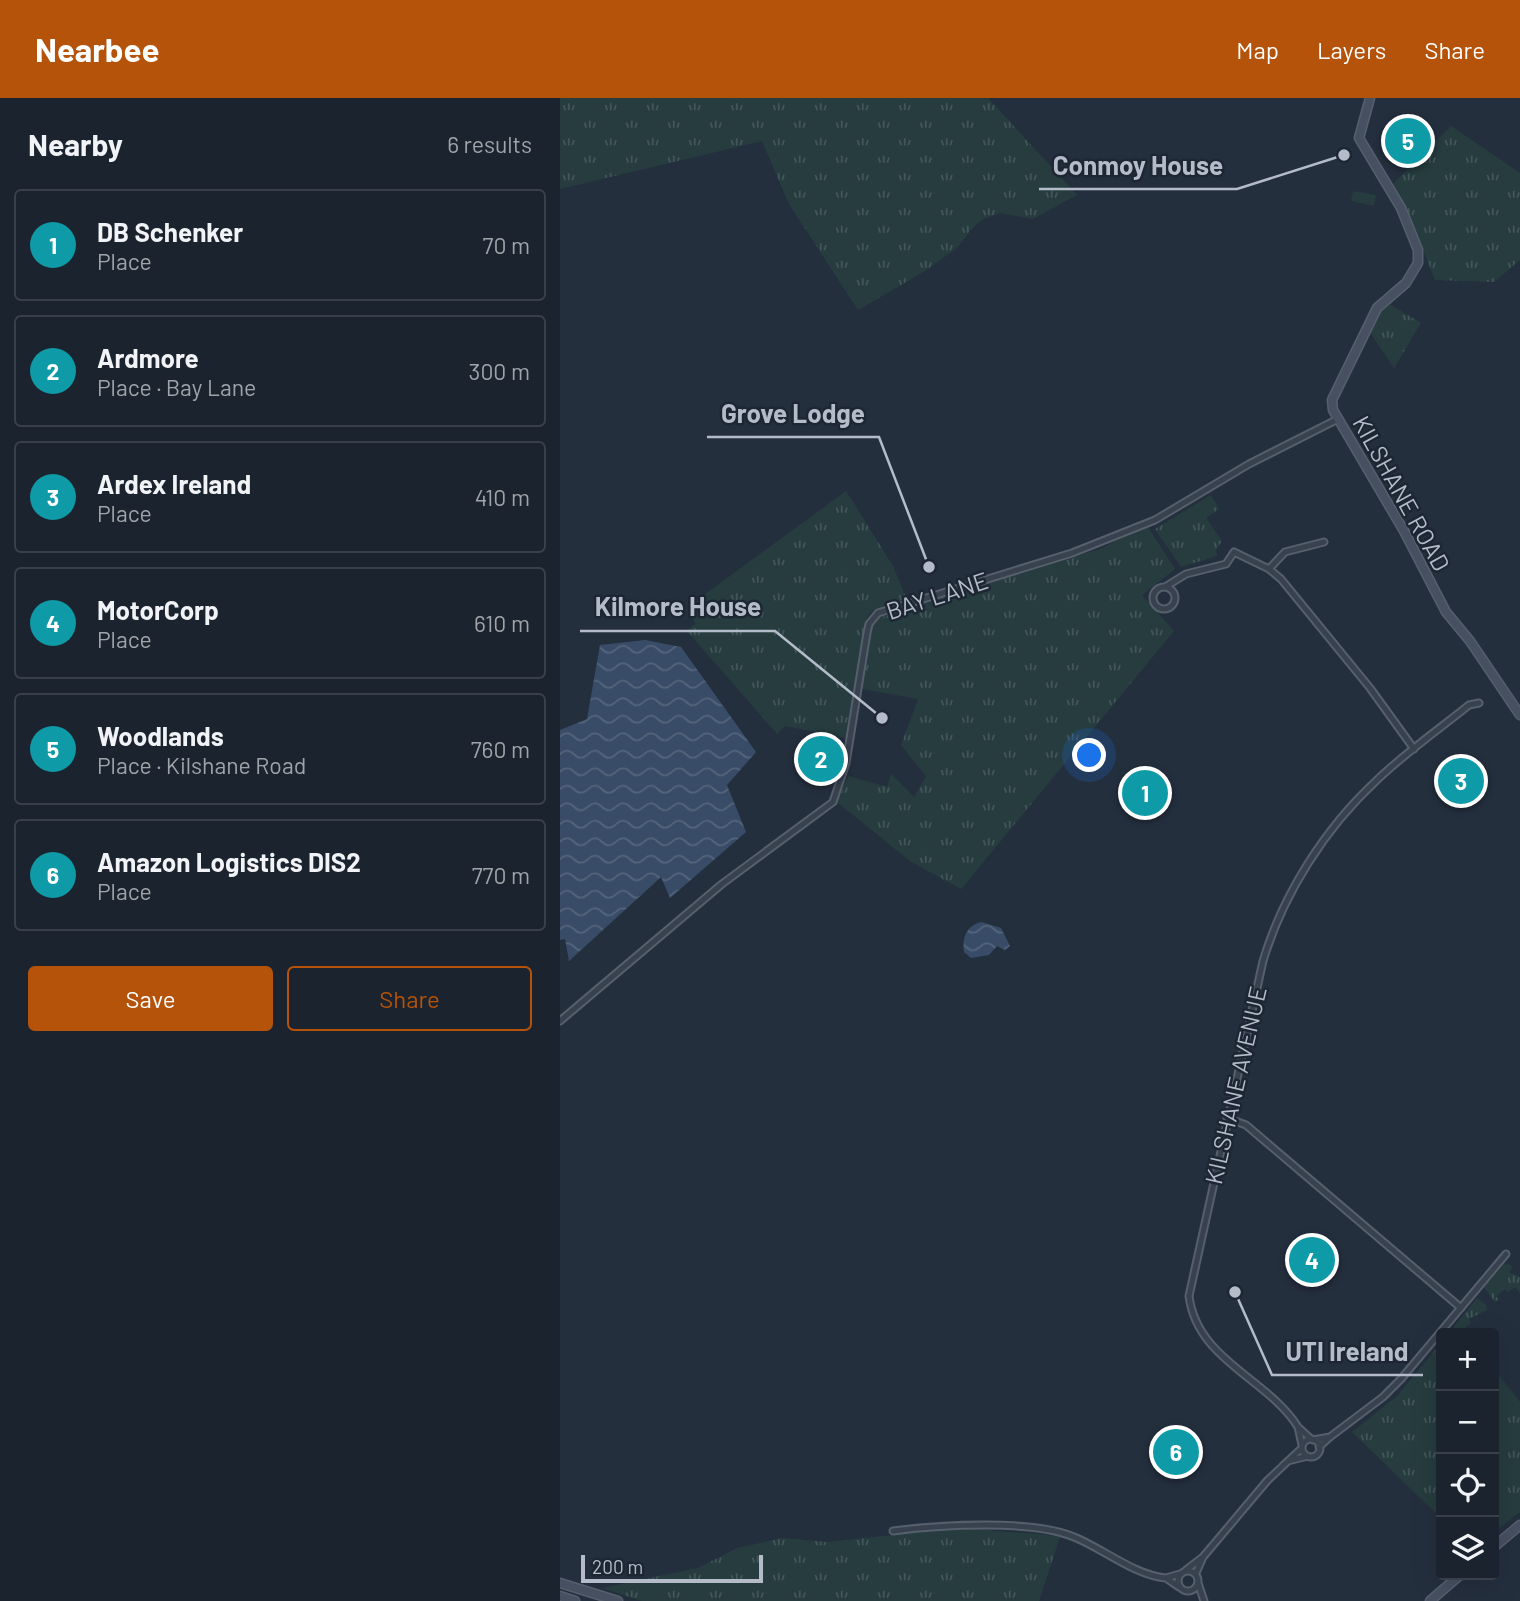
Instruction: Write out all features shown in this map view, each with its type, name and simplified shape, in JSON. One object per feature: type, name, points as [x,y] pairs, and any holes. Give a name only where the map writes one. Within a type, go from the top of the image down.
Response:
[{"type":"street","name":"KILSHANE ROAD","points":[[1370,98],[1359,138],[1401,208],[1418,250],[1418,263],[1406,283],[1377,308],[1332,400],[1339,419],[1404,531],[1446,612],[1470,641],[1520,715]]},
{"type":"street","name":"BAY LANE","points":[[560,1021],[722,884],[833,802],[846,763],[867,633],[878,613],[1072,553],[1155,520],[1249,464],[1339,419]]},
{"type":"street","points":[[1269,569],[1285,552],[1324,542]]},
{"type":"street","points":[[1175,583],[1171,606],[1157,607],[1154,594],[1186,574],[1226,564],[1234,552],[1269,569],[1370,688],[1414,749]]},
{"type":"street","points":[[1165,587],[1173,593]]},
{"type":"street","name":"KILSHANE AVENUE","points":[[1319,1447],[1282,1407],[1206,1340],[1190,1304],[1190,1282],[1263,961],[1279,912],[1307,866],[1357,801],[1414,749],[1469,705],[1479,703]]},
{"type":"street","points":[[1227,1118],[1246,1125],[1461,1308]]},
{"type":"street","points":[[1288,1461],[1316,1454],[1319,1447],[1330,1437],[1383,1397],[1506,1254]]},
{"type":"street","name":"KILSHANE AVENUE","points":[[1298,1427],[1302,1446]]},
{"type":"street","points":[[893,1531],[965,1525],[1048,1530],[1097,1547],[1149,1576],[1166,1578],[1183,1572],[1203,1557],[1267,1481],[1302,1446],[1312,1439],[1330,1437]]},
{"type":"street","points":[[1302,1446],[1308,1456]]},
{"type":"street","points":[[1499,1543],[1520,1525]]},
{"type":"street","points":[[1203,1557],[1196,1573],[1203,1601]]},
{"type":"street","points":[[1183,1572],[1196,1573]]},
{"type":"street","points":[[1179,1587],[1183,1572]]},
{"type":"street","points":[[1166,1578],[1203,1601]]},
{"type":"street","points":[[1430,1601],[1454,1580]]},
{"type":"street","points":[[560,1583],[618,1601]]},
{"type":"street","points":[[1188,1591],[1198,1583]]},
{"type":"green space","points":[[560,98],[988,98],[1077,195],[1033,219],[1000,213],[985,218],[973,227],[957,248],[925,271],[858,310],[789,204],[762,141],[560,189]]},
{"type":"green space","points":[[1451,126],[1520,173],[1520,260],[1494,282],[1435,280],[1406,207],[1392,185]]},
{"type":"green space","points":[[1353,191],[1376,195],[1374,206],[1351,201]]},
{"type":"green space","points":[[1386,302],[1421,323],[1394,368],[1369,331]]},
{"type":"green space","points":[[846,491],[893,566],[907,600],[873,610],[867,617],[846,738],[785,726],[777,734],[687,631],[695,624],[689,606]]},
{"type":"green space","points":[[1211,495],[1219,509],[1206,518],[1222,541],[1216,550],[1217,556],[1181,567],[1155,529]]},
{"type":"green space","points":[[1146,524],[1175,569],[1142,595],[1174,631],[961,889],[910,861],[837,802],[848,776],[887,787],[891,774],[914,797],[926,776],[901,745],[918,699],[862,689],[870,632],[876,619],[1103,548]]},
{"type":"green space","points":[[1509,1264],[1513,1267],[1509,1272],[1520,1277],[1520,1293],[1515,1287],[1508,1292],[1505,1289],[1496,1296],[1499,1300],[1495,1302],[1484,1287],[1503,1265]]},
{"type":"green space","points":[[1477,1298],[1486,1305],[1487,1310],[1469,1319],[1471,1323],[1465,1328],[1453,1328]]},
{"type":"green space","points":[[1436,1349],[1436,1513],[1352,1432],[1397,1396]]},
{"type":"green space","points":[[1499,1375],[1520,1402],[1520,1512],[1499,1528]]},
{"type":"green space","points":[[970,1527],[1060,1537],[1039,1601],[642,1601],[602,1588],[698,1568],[737,1548],[783,1538],[827,1542]]},
{"type":"water","points":[[645,640],[681,647],[756,752],[727,785],[746,832],[670,898],[661,877],[569,961],[565,939],[560,940],[560,730],[587,719],[600,645]]},
{"type":"water","points":[[981,922],[1001,928],[1010,946],[1005,950],[997,946],[989,955],[971,958],[964,952],[965,937],[972,926]]},
{"type":"place","name":"Woodlands","points":[[1408,141]]},
{"type":"place","name":"Conmoy House","points":[[1344,155]]},
{"type":"place","name":"Grove Lodge","points":[[929,567]]},
{"type":"place","name":"Kilmore House","points":[[882,718]]},
{"type":"place","name":"Ardmore","points":[[821,759]]},
{"type":"place","name":"Ardex Ireland","points":[[1461,781]]},
{"type":"place","name":"DB Schenker","points":[[1145,793]]},
{"type":"place","name":"MotorCorp","points":[[1312,1260]]},
{"type":"place","name":"UTI Ireland","points":[[1235,1292]]},
{"type":"place","name":"Amazon Logistics DIS2","points":[[1176,1452]]}]
